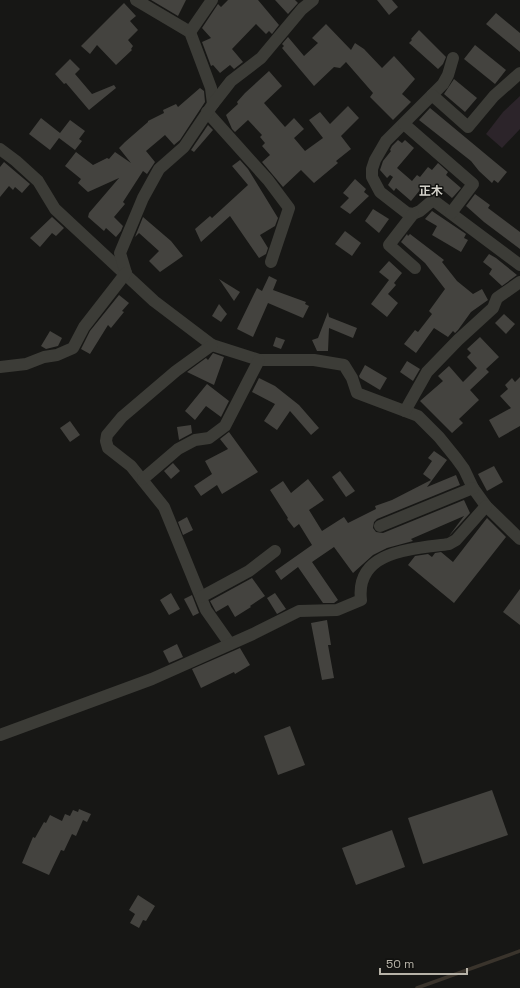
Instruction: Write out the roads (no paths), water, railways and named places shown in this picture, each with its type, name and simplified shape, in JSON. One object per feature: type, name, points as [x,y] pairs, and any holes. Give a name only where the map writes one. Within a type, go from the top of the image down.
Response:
[{"type":"street","points":[[136,0],[190,32],[211,88],[210,108],[289,208],[271,262]]},
{"type":"street","points":[[190,32],[212,0]]},
{"type":"street","points":[[126,273],[120,253],[142,198],[159,169],[184,147],[210,108],[231,81],[261,58],[302,9],[312,0]]},
{"type":"street","points":[[413,214],[407,213],[380,192],[372,176],[372,169],[379,152],[386,141],[432,96],[448,75],[453,58]]},
{"type":"street","points":[[432,96],[468,127],[494,96],[520,73]]},
{"type":"street","points":[[404,124],[473,184],[452,213]]},
{"type":"street","points":[[0,149],[38,181],[55,209],[126,273],[154,301],[212,345],[259,360],[314,360],[344,365],[352,378],[357,392],[418,416],[439,437],[464,469],[473,488],[486,506],[520,539]]},
{"type":"street","points":[[415,268],[389,246],[413,214],[420,211],[433,200],[520,265]]},
{"type":"street","points":[[0,367],[26,364],[44,357],[57,356],[73,348],[84,327],[126,273]]},
{"type":"street","points":[[405,410],[427,372],[458,340],[493,308],[497,298],[520,282]]},
{"type":"street","points":[[212,345],[176,371],[122,417],[107,435],[108,448],[132,466],[164,507],[209,616],[230,644]]},
{"type":"street","points":[[143,479],[178,449],[195,440],[209,438],[225,426],[259,360]]},
{"type":"street","points":[[380,526],[473,488]]},
{"type":"street","points":[[0,735],[152,679],[230,644],[299,610],[337,610],[361,600],[359,590],[363,577],[368,569],[378,561],[395,552],[449,544],[456,540],[486,506]]},
{"type":"street","points":[[201,597],[249,571],[275,551]]},
{"type":"waterway","points":[[417,988],[520,951]]},
{"type":"district","name":"正木","points":[[431,191]]}]
